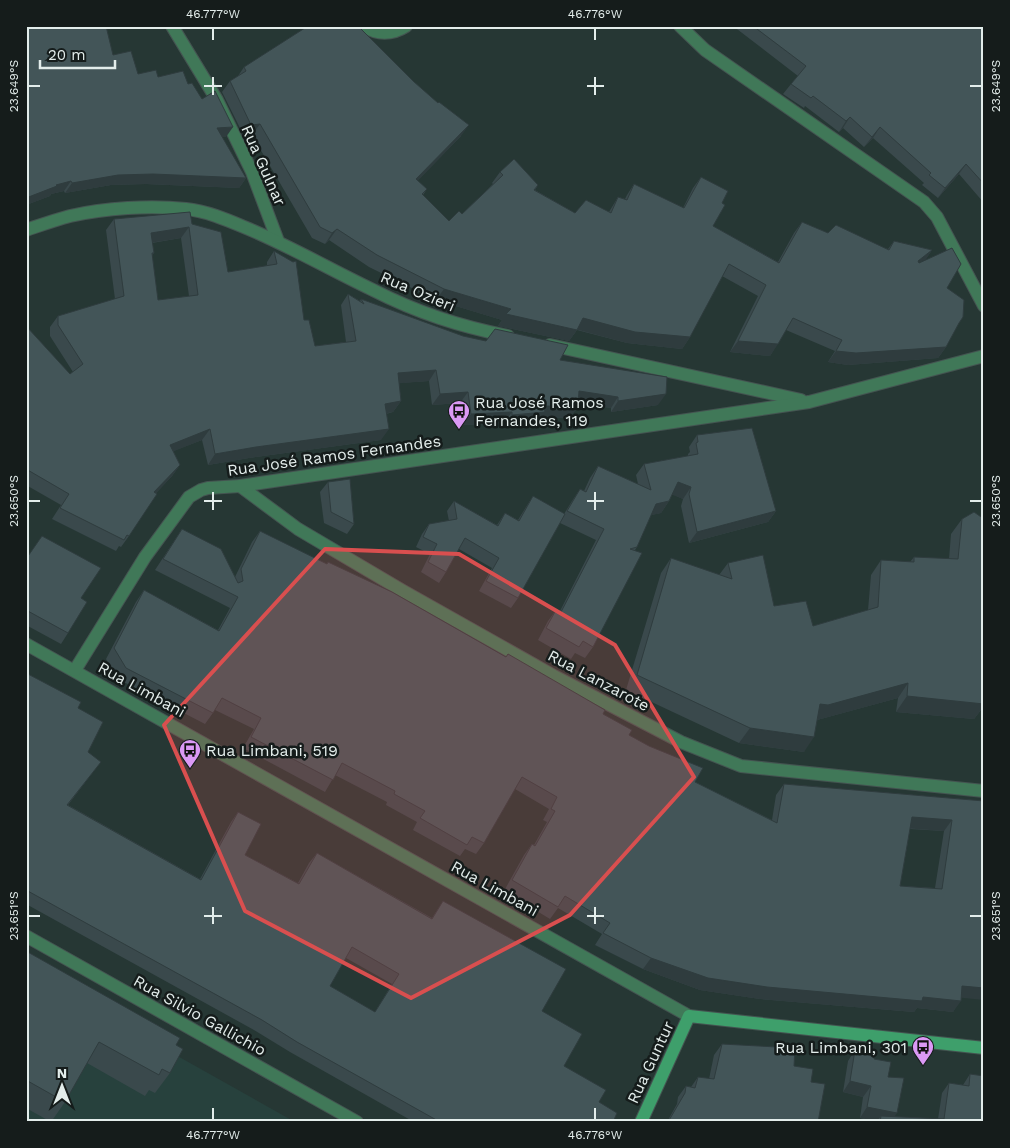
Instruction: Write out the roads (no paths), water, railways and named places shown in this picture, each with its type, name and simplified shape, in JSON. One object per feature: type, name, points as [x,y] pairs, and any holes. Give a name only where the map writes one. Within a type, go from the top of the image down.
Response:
[{"type":"main road","name":"Rua Limbani","points":[[689,1016],[984,1048]]},
{"type":"main road","name":"Rua Guntur","points":[[641,1122],[689,1016]]},
{"type":"street","name":"Rua Gulnar","points":[[172,26],[221,108],[252,172],[278,241]]},
{"type":"street","points":[[364,26],[372,32],[388,33],[406,26]]},
{"type":"street","points":[[680,26],[705,50],[924,202],[937,217],[984,306]]},
{"type":"street","name":"Rua Ozieri","points":[[26,230],[70,216],[111,210],[157,207],[187,209],[216,215],[278,241],[372,290],[421,312],[462,326],[808,402]]},
{"type":"street","name":"Rua José Ramos Fernandes","points":[[75,670],[145,557],[189,497],[201,490],[240,486],[808,402],[984,356]]},
{"type":"street","name":"Rua Lanzarote","points":[[240,486],[298,529],[403,591],[554,676],[680,742],[740,766],[984,791]]},
{"type":"street","name":"Rua Limbani","points":[[26,644],[689,1016]]},
{"type":"street","name":"Rua Silvio Gallichio","points":[[26,936],[357,1122]]},
{"type":"place","name":"Rua José Ramos Fernandes, 119","points":[[459,430]]},
{"type":"place","name":"Rua Limbani, 519","points":[[190,769]]},
{"type":"place","name":"Rua Limbani, 301","points":[[923,1066]]}]
